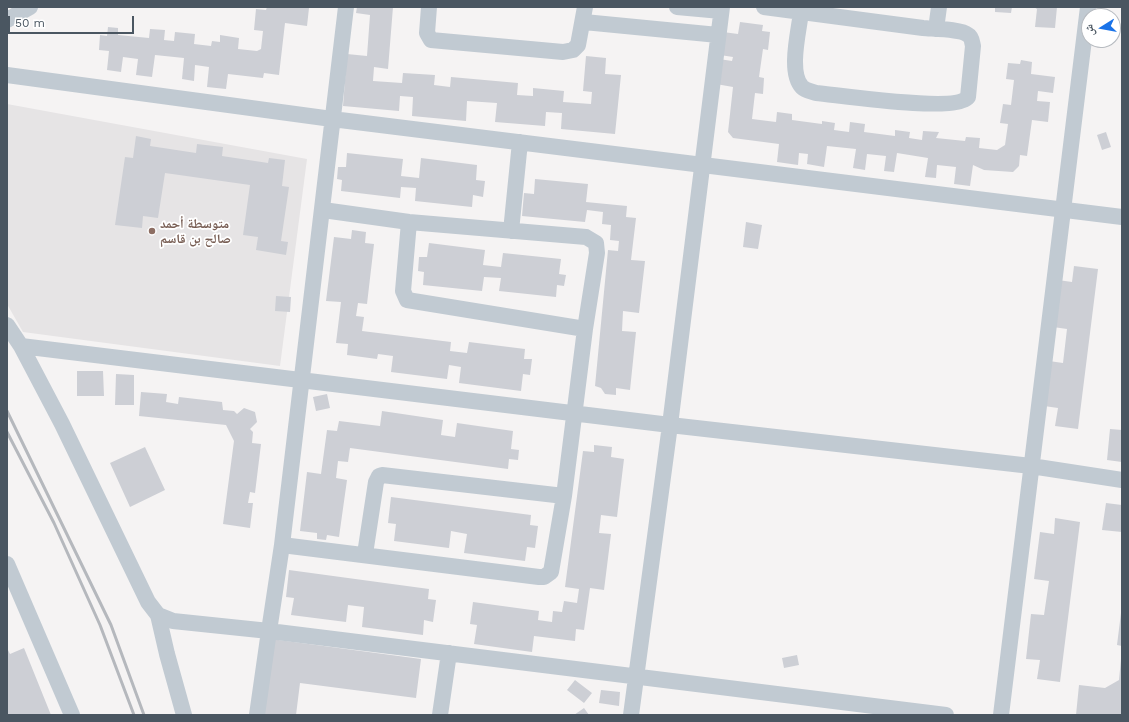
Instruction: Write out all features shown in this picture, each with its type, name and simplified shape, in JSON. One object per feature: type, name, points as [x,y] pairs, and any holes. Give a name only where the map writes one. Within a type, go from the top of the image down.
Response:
[{"type":"street","points":[[7,20],[30,7]]},
{"type":"street","points":[[257,715],[282,545],[346,7]]},
{"type":"street","points":[[429,7],[427,33],[431,40],[435,41],[569,52],[578,45],[585,14],[718,35]]},
{"type":"street","points":[[631,715],[635,675],[670,425],[722,9],[677,7]]},
{"type":"street","points":[[764,7],[936,29],[968,35],[972,39],[973,46],[968,95],[965,100],[942,104],[908,103],[816,93],[802,87],[795,74],[801,12]]},
{"type":"street","points":[[936,29],[940,7]]},
{"type":"street","points":[[1001,715],[1088,7]]},
{"type":"street","points":[[7,74],[332,119],[1122,217]]},
{"type":"street","points":[[511,231],[520,142]]},
{"type":"street","points":[[282,545],[544,577],[551,572],[564,496],[585,329],[598,253],[594,241],[586,237],[409,222],[323,210]]},
{"type":"street","points":[[409,222],[403,291],[405,298],[410,302],[585,329]]},
{"type":"street","points":[[7,326],[21,346],[62,424],[148,602],[158,615],[184,715]]},
{"type":"street","points":[[21,346],[575,414],[1031,466],[1122,480]]},
{"type":"street","points":[[365,554],[376,482],[379,476],[382,475],[564,496]]},
{"type":"street","points":[[7,564],[72,715]]},
{"type":"street","points":[[158,615],[173,620],[449,652],[946,715]]},
{"type":"street","points":[[440,715],[449,652]]},
{"type":"shaded area","name":"متوسطة أحمد صالح بن قاسم","points":[[7,104],[307,159],[280,366],[23,332],[7,304]]},
{"type":"building","points":[[267,7],[309,8],[307,26],[285,23],[279,75],[264,73],[263,78],[228,74],[226,89],[207,87],[209,67],[195,65],[194,81],[182,79],[184,58],[155,55],[152,77],[136,75],[138,59],[123,57],[121,72],[107,70],[109,51],[99,50],[100,35],[107,36],[108,27],[118,28],[118,35],[149,38],[150,29],[165,30],[164,40],[174,41],[175,32],[195,34],[194,44],[211,46],[212,41],[220,42],[220,35],[239,38],[238,49],[257,51],[261,49],[263,31],[254,30],[256,9],[266,10]]},
{"type":"building","points":[[357,7],[393,7],[388,69],[374,67],[373,81],[402,83],[403,73],[435,75],[434,85],[450,87],[451,77],[518,83],[517,95],[533,96],[533,88],[564,91],[563,102],[591,104],[592,92],[583,91],[586,56],[606,58],[605,74],[621,75],[615,134],[561,129],[562,113],[546,112],[545,126],[495,122],[497,103],[467,101],[466,121],[412,116],[413,97],[400,96],[399,111],[343,106],[347,54],[367,56],[370,15],[356,13]]},
{"type":"building","points":[[995,7],[1012,7],[1011,13],[995,12]]},
{"type":"building","points":[[1034,7],[1057,7],[1055,28],[1035,27],[1037,9]]},
{"type":"building","points":[[740,22],[763,25],[762,31],[770,32],[768,50],[763,49],[759,77],[764,78],[763,94],[755,93],[752,119],[776,122],[777,112],[792,114],[792,120],[822,124],[822,121],[835,123],[834,130],[849,132],[850,122],[865,124],[864,132],[895,136],[895,130],[910,132],[909,138],[922,140],[923,131],[939,132],[936,138],[965,141],[966,137],[980,138],[979,148],[997,150],[1005,145],[1008,124],[1000,123],[1003,104],[1011,105],[1014,80],[1006,79],[1008,63],[1020,64],[1021,60],[1032,62],[1031,74],[1055,77],[1053,93],[1038,91],[1037,101],[1050,102],[1048,122],[1032,120],[1027,156],[1020,155],[1019,166],[1013,172],[984,170],[973,165],[970,186],[954,184],[956,167],[937,165],[936,178],[925,177],[928,158],[897,153],[894,172],[884,171],[886,156],[867,154],[865,170],[853,168],[856,149],[827,146],[824,167],[807,164],[808,154],[799,153],[798,165],[777,162],[779,144],[733,138],[728,132],[733,87],[716,84],[719,59],[732,61],[733,57],[720,55],[723,32],[738,34]]},
{"type":"building","points":[[1106,132],[1111,147],[1102,150],[1097,135]]},
{"type":"building","points":[[136,136],[151,139],[150,146],[196,153],[197,144],[223,147],[222,156],[268,163],[269,158],[285,160],[282,186],[289,187],[281,241],[288,242],[286,255],[256,250],[258,237],[243,235],[250,185],[165,173],[158,218],[143,216],[142,228],[115,225],[125,157],[133,158]]},
{"type":"building","points":[[347,153],[403,159],[401,176],[419,178],[421,158],[477,165],[476,180],[485,181],[483,197],[473,195],[472,207],[415,201],[416,188],[401,187],[400,198],[341,191],[342,180],[337,179],[338,167],[346,167]]},
{"type":"building","points":[[535,179],[588,184],[586,202],[627,206],[626,217],[636,218],[631,260],[645,261],[639,313],[623,311],[622,331],[636,332],[630,390],[616,388],[616,395],[605,394],[601,388],[595,386],[608,250],[618,251],[619,241],[610,240],[611,225],[602,224],[603,212],[587,210],[585,222],[522,216],[524,193],[534,194]]},
{"type":"building","points":[[746,222],[762,225],[758,249],[743,247]]},
{"type":"building","points":[[352,230],[366,232],[365,243],[374,244],[367,304],[358,303],[356,316],[364,317],[362,331],[451,342],[450,351],[467,353],[469,342],[525,349],[524,359],[532,359],[530,375],[523,374],[521,391],[459,383],[461,367],[449,365],[447,379],[391,372],[393,356],[378,354],[377,359],[347,355],[348,344],[336,343],[341,302],[326,301],[334,237],[351,239]]},
{"type":"building","points":[[429,243],[485,250],[483,265],[501,267],[503,253],[561,259],[559,274],[566,275],[564,286],[557,285],[556,297],[499,291],[501,278],[484,277],[482,291],[423,285],[424,272],[418,271],[419,257],[427,257]]},
{"type":"building","points":[[1074,266],[1098,269],[1078,429],[1055,426],[1058,408],[1044,406],[1049,361],[1063,363],[1067,329],[1053,327],[1058,280],[1072,282]]},
{"type":"building","points":[[276,296],[291,297],[290,312],[275,311]]},
{"type":"building","points":[[77,371],[103,371],[104,396],[77,396]]},
{"type":"building","points":[[116,374],[134,375],[134,405],[115,405]]},
{"type":"building","points":[[141,392],[167,394],[166,402],[178,404],[179,397],[222,402],[223,410],[234,411],[237,414],[244,408],[255,412],[257,422],[250,429],[253,432],[252,443],[261,444],[255,493],[250,492],[248,503],[253,503],[250,528],[223,524],[234,441],[226,425],[139,416]]},
{"type":"building","points":[[327,394],[330,408],[316,411],[313,397]]},
{"type":"building","points":[[382,411],[443,420],[441,435],[455,437],[457,423],[513,431],[511,449],[519,450],[518,460],[509,459],[508,469],[350,448],[348,462],[338,461],[336,478],[347,480],[339,537],[327,535],[326,540],[317,539],[317,533],[300,531],[307,472],[321,474],[327,430],[337,431],[339,421],[380,426]]},
{"type":"building","points":[[1110,429],[1122,430],[1122,462],[1107,460]]},
{"type":"building","points":[[594,445],[612,447],[611,457],[624,459],[617,517],[601,515],[599,533],[611,534],[604,590],[590,588],[584,630],[576,629],[575,641],[534,636],[532,652],[474,644],[477,625],[470,624],[473,602],[539,611],[538,620],[552,622],[553,611],[562,612],[564,601],[577,603],[579,589],[565,587],[583,451],[594,452]]},
{"type":"building","points":[[145,447],[165,490],[130,507],[110,463]]},
{"type":"building","points":[[391,497],[531,515],[530,525],[538,526],[535,548],[527,547],[525,561],[464,553],[467,534],[451,531],[449,548],[394,541],[396,524],[388,523]]},
{"type":"building","points":[[1106,503],[1122,505],[1122,532],[1102,530]]},
{"type":"building","points":[[1055,518],[1080,522],[1060,682],[1037,679],[1040,660],[1026,659],[1031,614],[1044,615],[1049,581],[1034,579],[1040,532],[1054,534]]},
{"type":"building","points":[[289,570],[429,589],[428,599],[436,600],[433,622],[424,620],[423,635],[362,627],[364,607],[348,605],[346,622],[291,615],[294,598],[286,597]]},
{"type":"building","points":[[1122,613],[1122,646],[1117,645]]},
{"type":"building","points":[[271,639],[421,659],[416,698],[300,683],[296,715],[260,715]]},
{"type":"building","points":[[7,648],[10,654],[24,648],[51,715],[7,715]]},
{"type":"building","points":[[797,655],[799,665],[784,668],[782,658]]},
{"type":"building","points":[[1121,659],[1122,715],[1076,715],[1079,685],[1105,688],[1119,680]]},
{"type":"building","points":[[575,680],[592,693],[584,703],[567,690]]},
{"type":"building","points":[[601,690],[620,692],[619,706],[599,703]]},
{"type":"building","points":[[584,708],[589,715],[574,715]]},
{"type":"railway","points":[[7,411],[111,625],[144,715]]},
{"type":"railway","points":[[7,432],[54,523],[100,625],[134,715]]},
{"type":"place","name":"متوسطة أحمد صالح بن قاسم","points":[[152,231]]}]
